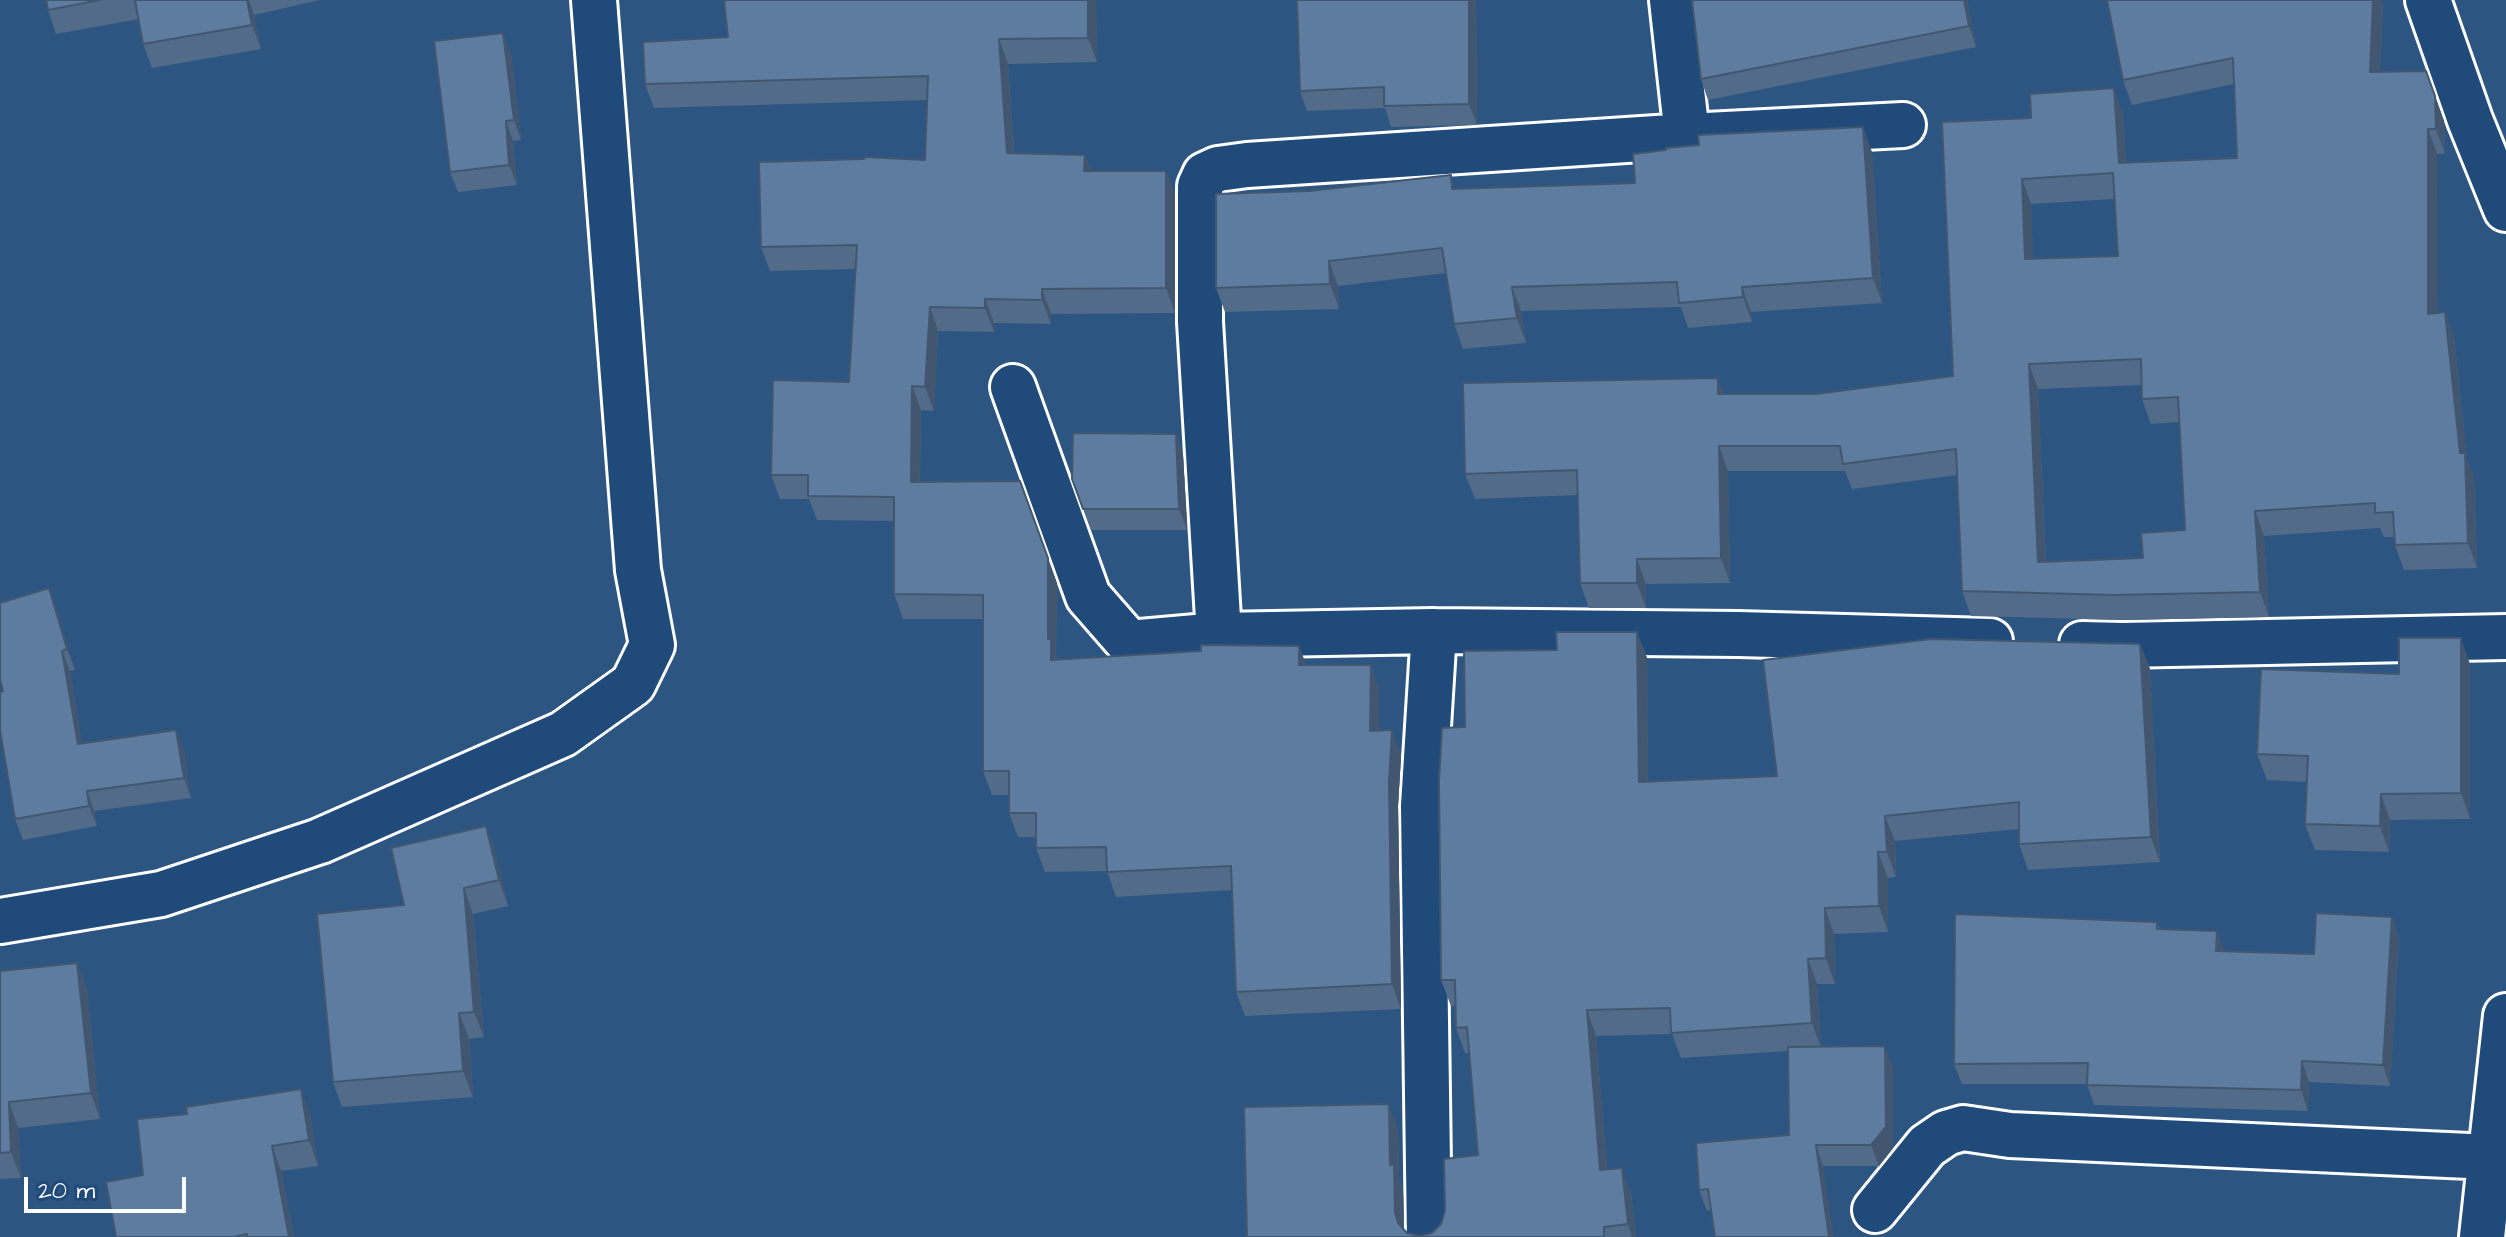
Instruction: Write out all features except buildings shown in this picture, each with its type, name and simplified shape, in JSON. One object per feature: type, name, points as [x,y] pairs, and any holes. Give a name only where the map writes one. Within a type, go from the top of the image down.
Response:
[{"type":"street","points":[[0,921],[161,894],[320,841],[563,734],[633,684],[652,645],[638,570],[594,0]]},
{"type":"street","points":[[1672,0],[1687,136]]},
{"type":"street","points":[[2428,0],[2470,120],[2506,209]]},
{"type":"street","points":[[1219,635],[1200,322],[1200,186],[1205,175],[1218,169],[1247,165],[1903,125]]},
{"type":"street","points":[[1013,387],[1088,596],[1129,643],[1219,635],[1434,631],[1738,634],[2123,645],[2506,637]]},
{"type":"street","points":[[1429,1237],[1423,806],[1434,631]]},
{"type":"street","points":[[2482,1237],[2506,1016]]},
{"type":"street","points":[[1875,1210],[1927,1146],[1946,1133],[1963,1128],[2010,1135],[2491,1157]]}]
